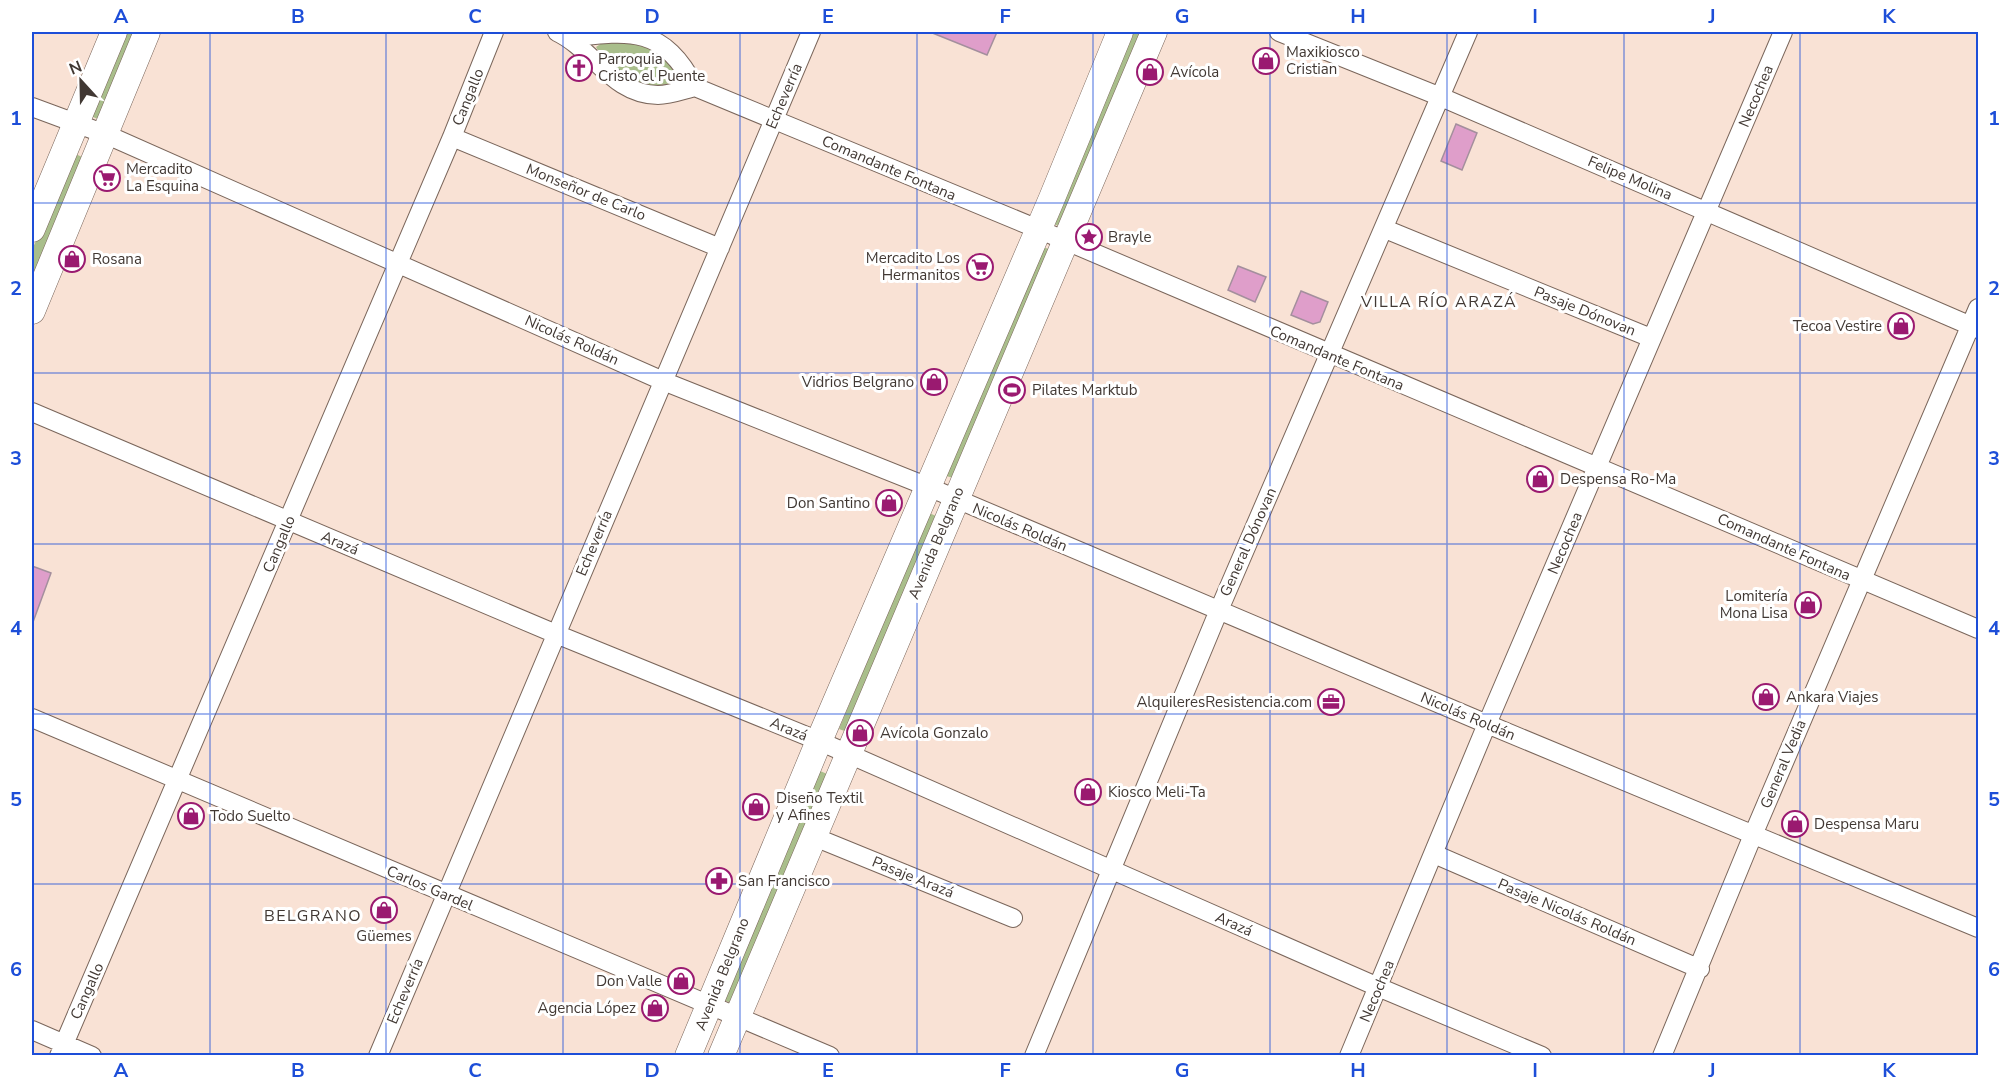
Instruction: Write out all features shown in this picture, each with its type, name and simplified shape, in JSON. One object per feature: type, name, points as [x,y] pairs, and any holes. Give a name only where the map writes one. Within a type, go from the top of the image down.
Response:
[{"type":"main road","points":[[32,229],[114,32]]},
{"type":"main road","points":[[32,311],[147,32]]},
{"type":"main road","name":"Avenida Belgrano","points":[[688,1056],[926,486],[1038,229],[1120,32]]},
{"type":"main road","name":"Avenida Belgrano","points":[[721,1056],[954,499],[1154,32]]},
{"type":"street","name":"Cangallo","points":[[62,1050],[399,262],[494,32]]},
{"type":"street","points":[[614,32],[645,35],[682,63],[695,87],[658,95],[630,90],[564,35],[614,32]]},
{"type":"street","name":"Echeverría","points":[[378,1056],[811,32]]},
{"type":"street","name":"Felipe Molina","points":[[1279,32],[1441,97],[1975,327]]},
{"type":"street","name":"General Dónovan","points":[[1034,1056],[1219,610],[1468,32]]},
{"type":"street","name":"Necochea","points":[[1350,1056],[1486,724],[1783,32]]},
{"type":"street","name":"Comandante Fontana","points":[[695,87],[1038,229],[1978,629]]},
{"type":"street","name":"Nicolás Roldán","points":[[32,107],[105,134],[399,262],[663,381],[926,486],[1486,724],[1978,928]]},
{"type":"street","name":"Monseñor de Carlo","points":[[452,137],[720,248]]},
{"type":"street","name":"Pasaje Dónovan","points":[[1385,229],[1651,338]]},
{"type":"street","name":"General Vedia","points":[[1662,1056],[1861,581],[1975,327],[1978,308]]},
{"type":"street","name":"Arazá","points":[[32,412],[288,522],[819,741],[1378,987],[1542,1056]]},
{"type":"street","name":"Carlos Gardel","points":[[32,718],[830,1056]]},
{"type":"street","name":"Pasaje Arazá","points":[[812,837],[1013,918]]},
{"type":"street","name":"Pasaje Nicolás Roldán","points":[[1434,854],[1700,969]]},
{"type":"street","points":[[32,1030],[62,1050],[92,1056]]},
{"type":"green space","points":[[122,32],[138,32],[100,120],[86,114]]},
{"type":"green space","points":[[1128,32],[1144,32],[1062,227],[1048,222]]},
{"type":"green space","points":[[608,39],[641,44],[650,48],[666,59],[681,78],[653,86],[624,79],[608,68],[596,47]]},
{"type":"green space","points":[[73,153],[87,159],[32,287],[32,250]]},
{"type":"green space","points":[[1039,246],[1049,249],[953,478],[943,475]]},
{"type":"green space","points":[[929,513],[941,518],[850,733],[839,729]]},
{"type":"green space","points":[[818,770],[827,774],[731,1003],[721,999]]},
{"type":"building","points":[[930,32],[997,32],[987,55]]},
{"type":"building","points":[[1456,124],[1477,133],[1462,170],[1441,161]]},
{"type":"building","points":[[1238,266],[1266,277],[1255,302],[1228,290]]},
{"type":"building","points":[[1301,291],[1328,302],[1320,322],[1313,324],[1291,315]]},
{"type":"building","points":[[32,566],[51,573],[33,622],[32,622]]},
{"type":"place","name":"Maxikiosco Cristian","points":[[1266,61]]},
{"type":"place","name":"Parroquia Cristo el Puente","points":[[579,68]]},
{"type":"place","name":"Avícola","points":[[1150,72]]},
{"type":"place","name":"Mercadito La Esquina","points":[[107,178]]},
{"type":"place","name":"Brayle","points":[[1089,237]]},
{"type":"place","name":"Rosana","points":[[72,259]]},
{"type":"place","name":"Mercadito Los Hermanitos","points":[[980,267]]},
{"type":"place","name":"Tecoa Vestire","points":[[1901,326]]},
{"type":"place","name":"Vidrios Belgrano","points":[[934,382]]},
{"type":"place","name":"Pilates Marktub","points":[[1012,390]]},
{"type":"place","name":"Despensa Ro-Ma","points":[[1540,479]]},
{"type":"place","name":"Don Santino","points":[[889,503]]},
{"type":"place","name":"Lomitería Mona Lisa","points":[[1808,605]]},
{"type":"place","name":"Ankara Viajes","points":[[1766,697]]},
{"type":"place","name":"AlquileresResistencia.com","points":[[1331,702]]},
{"type":"place","name":"Avícola Gonzalo","points":[[860,733]]},
{"type":"place","name":"Kiosco Meli-Ta","points":[[1088,792]]},
{"type":"place","name":"Diseño Textil y Afines","points":[[756,807]]},
{"type":"place","name":"Todo Suelto","points":[[191,816]]},
{"type":"place","name":"Despensa Maru","points":[[1795,824]]},
{"type":"place","name":"San Francisco","points":[[719,881]]},
{"type":"place","name":"Güemes","points":[[384,910]]},
{"type":"place","name":"Don Valle","points":[[681,981]]},
{"type":"place","name":"Agencia López","points":[[655,1008]]},
{"type":"district","name":"VILLA RÍO ARAZÁ","points":[[1439,302]]},
{"type":"district","name":"BELGRANO","points":[[313,916]]}]
